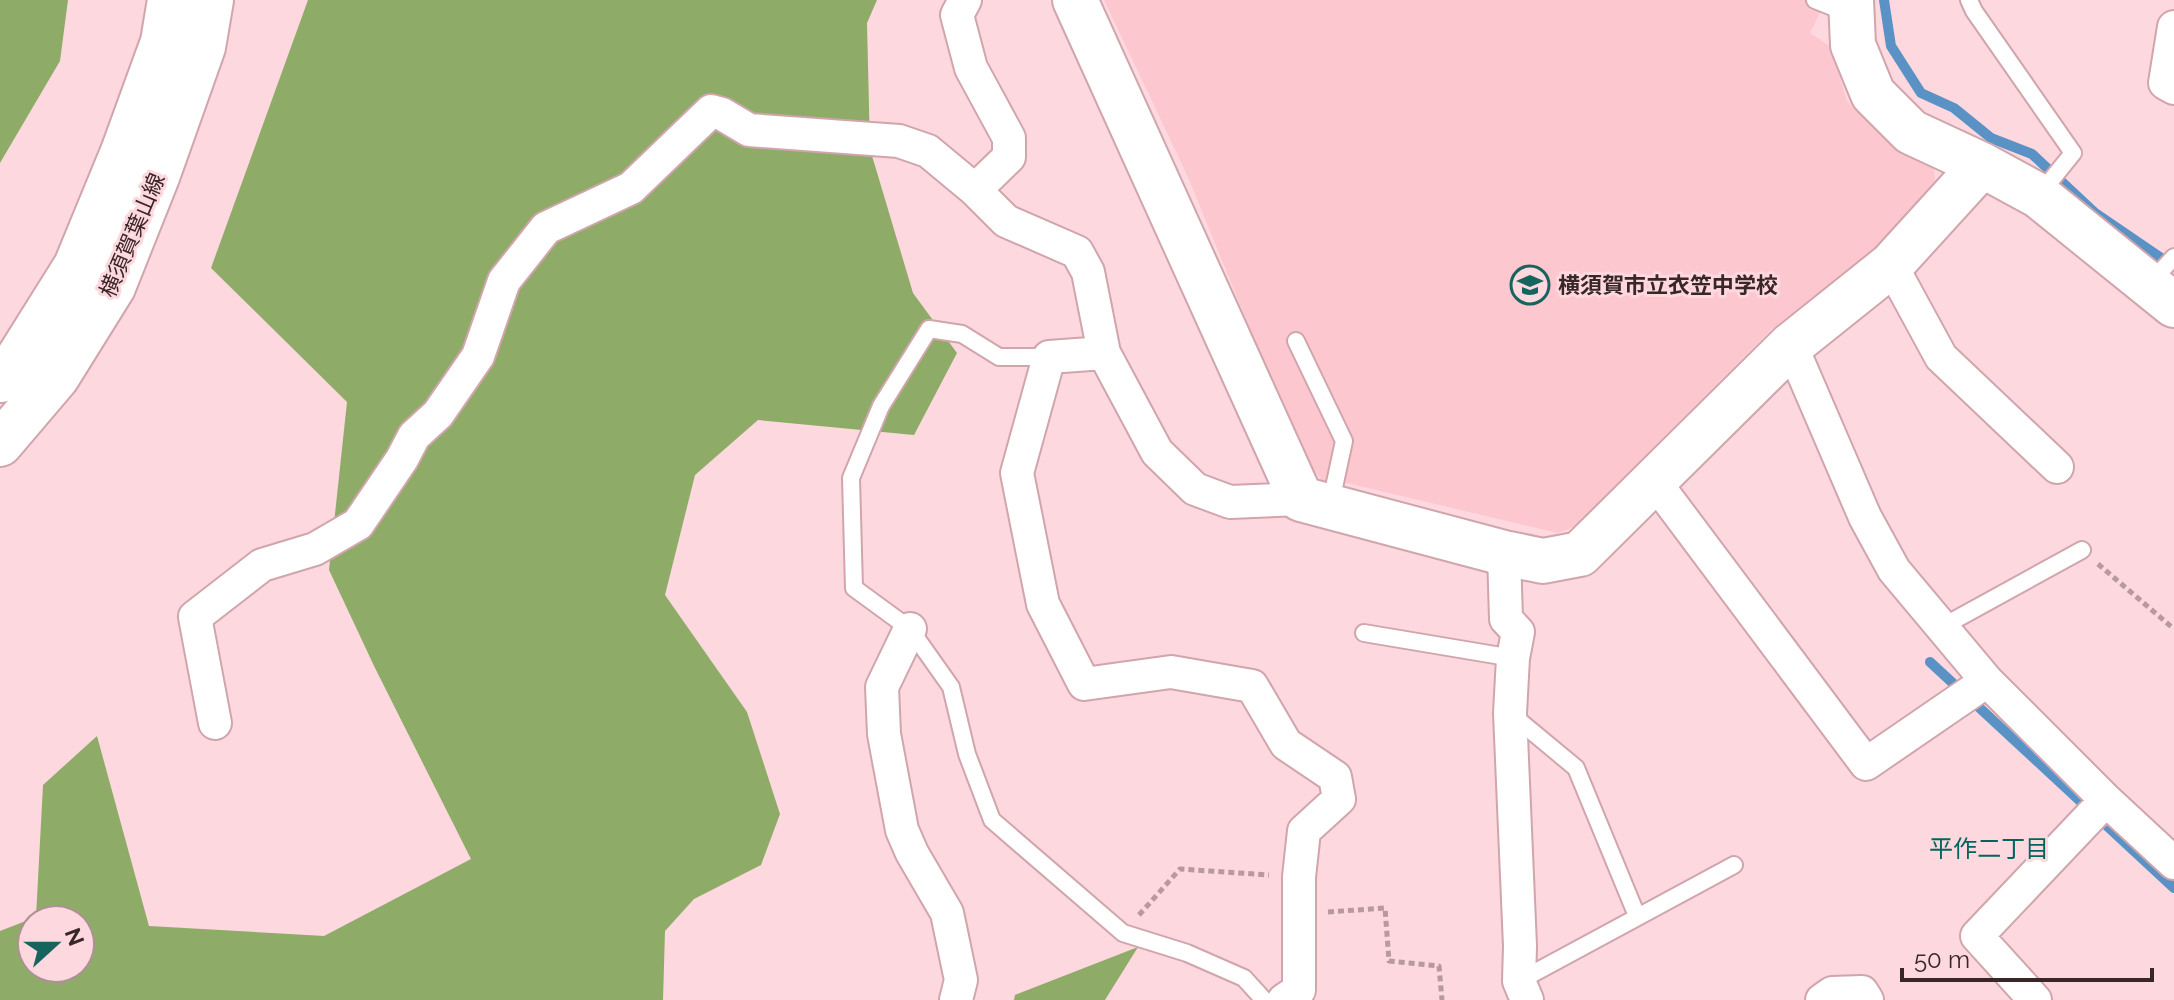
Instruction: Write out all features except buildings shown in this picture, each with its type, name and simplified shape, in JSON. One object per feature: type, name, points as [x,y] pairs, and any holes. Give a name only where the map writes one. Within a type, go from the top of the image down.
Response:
[{"type":"street","name":"横須賀葉山線","points":[[0,380],[19,357],[76,266],[123,152],[163,42],[170,0]]},
{"type":"street","name":"横須賀葉山線","points":[[0,444],[57,377],[113,287],[158,174],[203,47],[211,0]]},
{"type":"street","points":[[965,0],[957,15],[971,68],[1009,138],[1009,157],[975,190]]},
{"type":"street","points":[[1075,0],[1315,504]]},
{"type":"street","points":[[1839,5],[1873,94],[1911,132],[2039,196],[2165,283]]},
{"type":"street","points":[[2174,27],[2165,83],[2174,88]]},
{"type":"street","points":[[215,723],[195,617],[262,565],[315,549],[358,524],[414,436],[438,414],[478,356],[504,281],[546,228],[631,188],[711,111],[749,130],[899,141],[928,151],[1006,221],[1077,252],[1088,272],[1104,353],[1157,452],[1195,489],[1230,502],[1315,504],[1543,561],[1580,554],[1791,345],[1891,265],[1982,165]]},
{"type":"street","points":[[1891,265],[1941,357],[2057,467]]},
{"type":"street","points":[[1791,345],[1865,517],[1894,570],[1987,681],[2174,863]]},
{"type":"street","points":[[1104,353],[1049,357],[1017,473],[1043,604],[1084,684],[1171,672],[1252,686],[1286,744],[1335,777],[1339,799],[1304,831],[1299,877],[1299,990],[1284,1000]]},
{"type":"street","points":[[1655,482],[1866,764],[1987,681]]},
{"type":"street","points":[[1504,553],[1506,619],[1518,632],[1513,658],[1510,713],[1523,990]]},
{"type":"street","points":[[910,629],[882,687],[884,734],[902,830],[947,913],[961,980],[956,1000]]},
{"type":"street","points":[[2035,1000],[1977,936],[2106,800]]},
{"type":"street","points":[[1822,1000],[1832,993],[1862,992],[1867,1000]]},
{"type":"lane","points":[[1969,0],[2073,153],[2039,196]]},
{"type":"lane","points":[[1049,357],[999,357],[962,334],[929,329],[881,406],[851,478],[854,588],[910,629],[951,687],[967,754],[992,820],[1123,933],[1187,953],[1244,978],[1264,1000]]},
{"type":"lane","points":[[1296,341],[1344,441],[1315,504]]},
{"type":"lane","points":[[1940,628],[2082,550]]},
{"type":"lane","points":[[1364,633],[1513,658]]},
{"type":"lane","points":[[1510,713],[1576,768],[1637,916]]},
{"type":"lane","points":[[1523,990],[1637,916],[1734,865]]},
{"type":"path","points":[[2082,550],[2174,629]]},
{"type":"path","points":[[1123,933],[1180,869],[1299,877]]},
{"type":"path","points":[[1300,914],[1385,908],[1389,961],[1439,966],[1442,1000]]},
{"type":"shaded area","name":"横須賀市立衣笠中学校","points":[[1104,0],[1826,0],[1810,33],[1831,47],[1847,101],[1887,140],[1932,161],[1936,185],[1886,240],[1771,330],[1576,526],[1558,533],[1347,483],[1323,482],[1300,452],[1188,177]]},
{"type":"green space","points":[[0,0],[68,0],[60,61],[0,163]]},
{"type":"green space","points":[[308,0],[877,0],[867,23],[870,149],[913,293],[957,353],[914,435],[758,420],[695,475],[665,595],[747,712],[780,814],[761,865],[694,899],[665,931],[663,1000],[0,1000],[0,931],[16,925],[16,984],[96,984],[96,904],[37,904],[43,785],[97,736],[149,926],[324,936],[471,859],[329,570],[347,402],[211,268]]},
{"type":"green space","points":[[1138,947],[1105,1000],[1014,1000],[1015,995]]},
{"type":"waterway","points":[[1884,0],[1891,46],[1921,93],[1954,108],[1991,138],[2032,154],[2095,213],[2173,266]]},
{"type":"waterway","points":[[1930,662],[2174,888]]},
{"type":"place","name":"横須賀市立衣笠中学校","points":[[1530,285]]},
{"type":"district","name":"平作二丁目","points":[[1989,849]]}]
